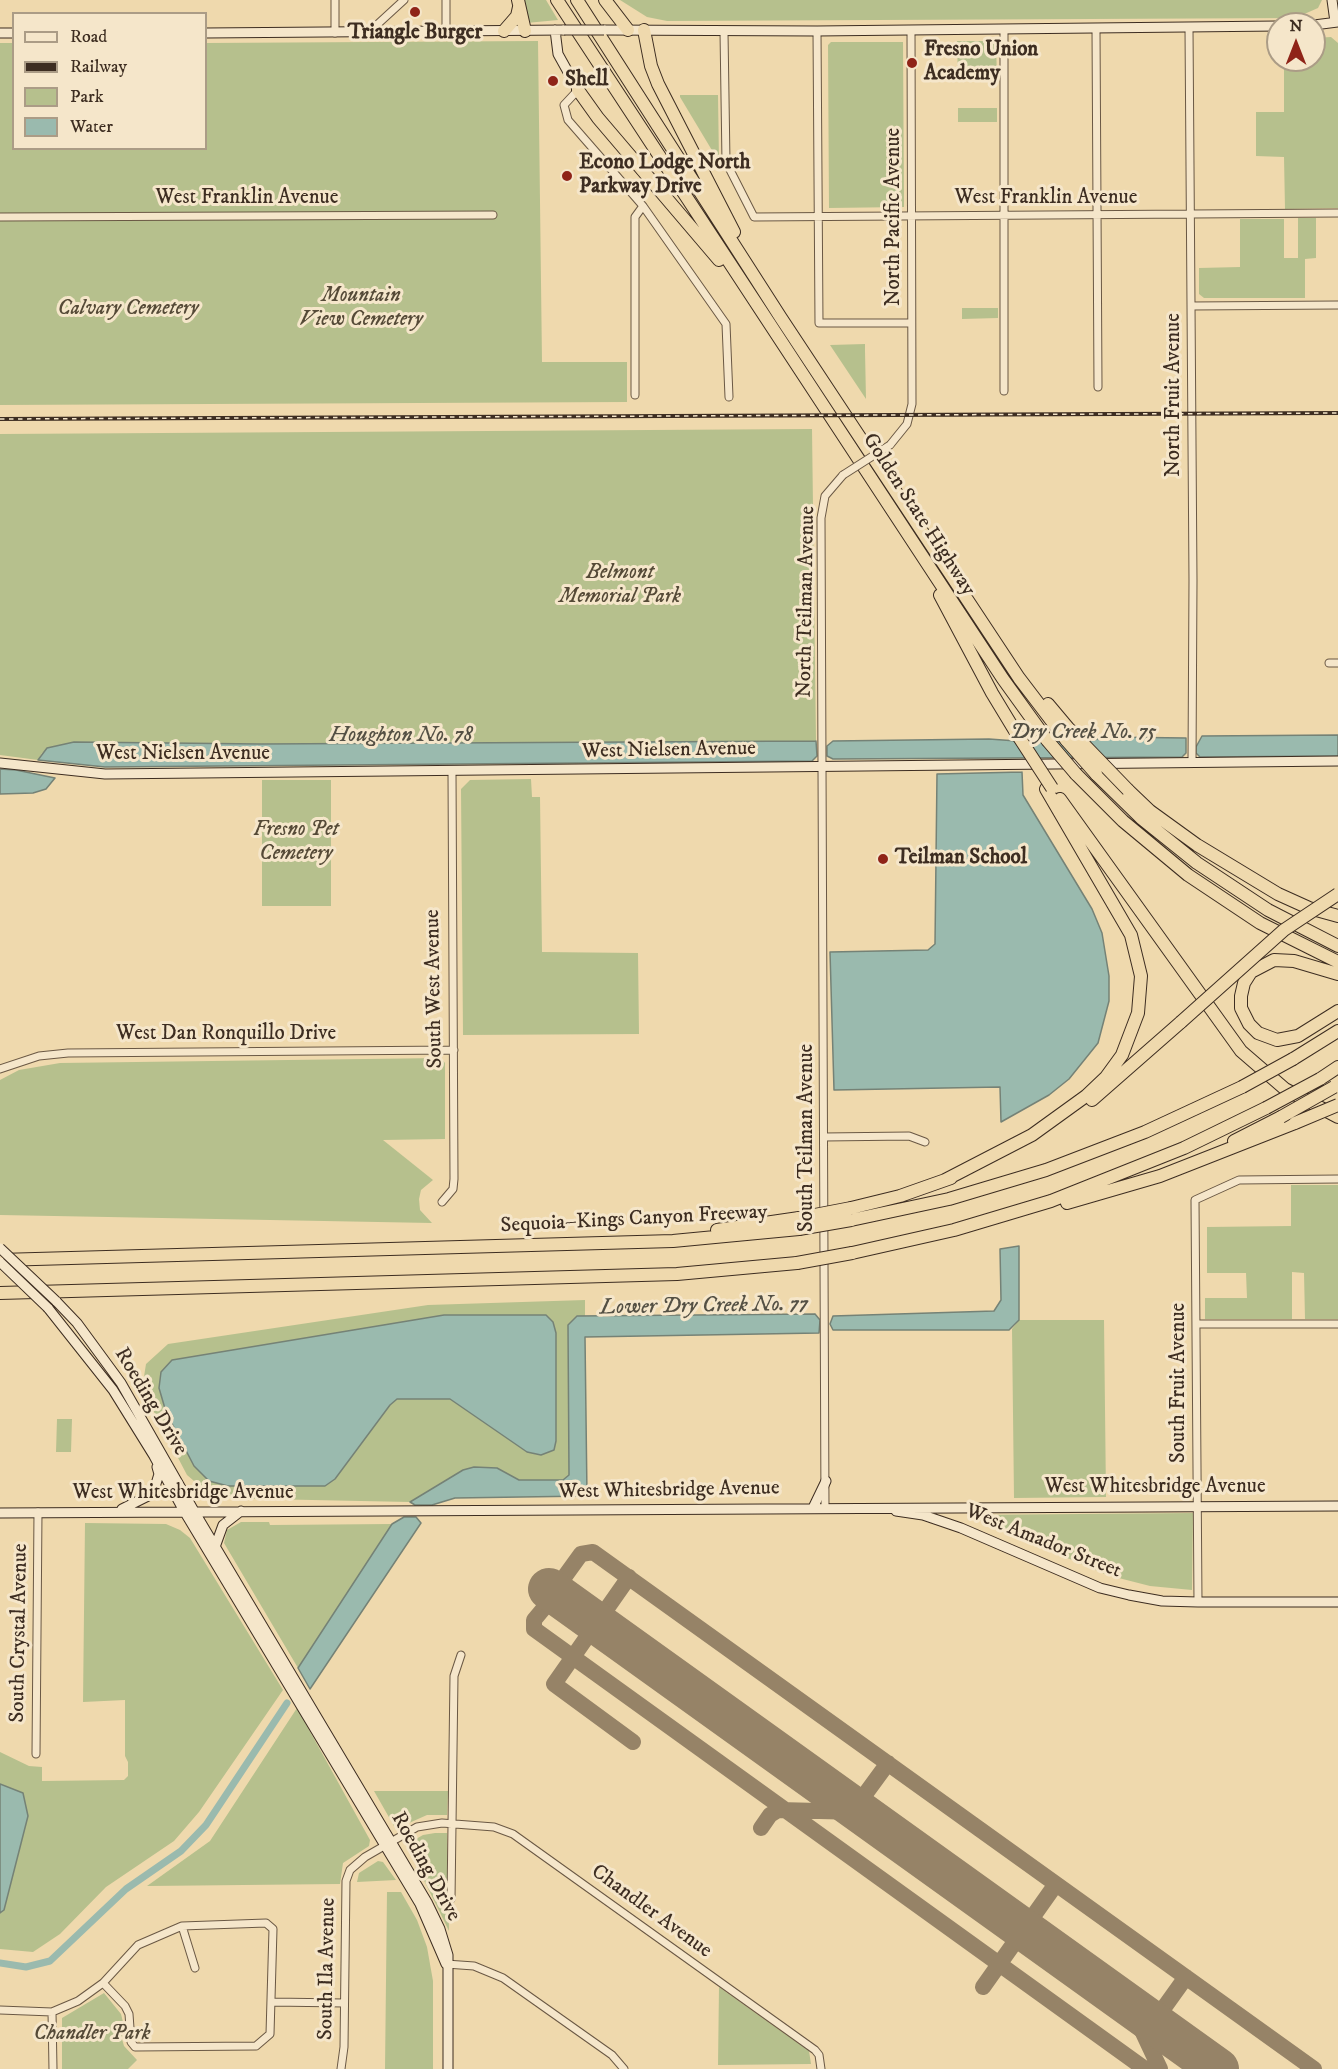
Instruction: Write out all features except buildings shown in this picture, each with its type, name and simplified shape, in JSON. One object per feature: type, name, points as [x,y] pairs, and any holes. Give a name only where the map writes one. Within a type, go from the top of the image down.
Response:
[{"type":"highway","name":"Golden State Highway","points":[[558,0],[1003,680],[1047,740],[1076,774],[1124,821],[1188,875],[1260,923],[1338,962]]},
{"type":"highway","name":"Golden State Highway","points":[[577,0],[781,318],[909,510],[1068,735]]},
{"type":"highway","points":[[605,0],[628,30]]},
{"type":"highway","points":[[518,3],[525,31]]},
{"type":"highway","points":[[504,31],[517,16],[518,3]]},
{"type":"highway","points":[[644,30],[651,66],[658,84],[689,148],[781,318]]},
{"type":"highway","points":[[578,90],[598,118],[759,309]]},
{"type":"highway","points":[[926,563],[945,607],[1131,935],[1141,976],[1138,1013],[1122,1055],[1106,1077],[1086,1096],[1032,1135],[945,1180]]},
{"type":"highway","points":[[1068,735],[1096,774],[1142,818],[1197,863],[1232,888],[1309,933],[1338,945]]},
{"type":"highway","points":[[1068,735],[1157,816],[1207,851],[1286,898],[1338,916]]},
{"type":"highway","points":[[1049,788],[1241,1051],[1285,1089],[1338,1117]]},
{"type":"highway","points":[[851,1214],[945,1180],[1018,1148],[1073,1114],[1125,1074],[1284,930],[1338,894]]},
{"type":"highway","points":[[1338,974],[1294,961],[1274,960],[1251,972],[1244,983],[1241,1008],[1249,1024],[1258,1033],[1271,1039],[1284,1040],[1298,1036],[1338,1011]]},
{"type":"highway","points":[[0,1261],[465,1248],[696,1233],[799,1223],[949,1199],[1046,1170],[1145,1132],[1242,1087],[1338,1031]]},
{"type":"highway","points":[[954,1230],[1104,1182],[1184,1148],[1266,1108],[1338,1067]]},
{"type":"highway","points":[[1160,1176],[1281,1117],[1336,1086]]},
{"type":"highway","points":[[0,1293],[677,1274],[797,1263],[954,1230],[1054,1206],[1160,1176],[1338,1105]]},
{"type":"main road","points":[[1332,0],[1336,22]]},
{"type":"main road","points":[[207,33],[560,30],[724,32],[1266,26]]},
{"type":"main road","points":[[560,30],[558,54],[578,90]]},
{"type":"main road","name":"West Nielsen Avenue","points":[[0,763],[105,774],[822,767],[1192,759],[1338,761]]},
{"type":"main road","name":"Roeding Drive","points":[[0,1248],[77,1323],[121,1383],[189,1511],[215,1546],[389,1844],[428,1920],[446,1964]]},
{"type":"main road","name":"Roeding Drive","points":[[0,1261],[48,1308],[113,1390],[189,1511],[389,1844]]},
{"type":"main road","points":[[113,1512],[138,1503],[155,1487],[159,1474],[154,1456]]},
{"type":"main road","points":[[813,1508],[826,1481]]},
{"type":"main road","name":"West Whitesbridge Avenue","points":[[0,1513],[1338,1506]]},
{"type":"main road","name":"West Amador Street","points":[[879,1508],[923,1515],[961,1528],[1100,1588],[1162,1601],[1338,1602]]},
{"type":"main road","points":[[215,1546],[223,1525],[240,1511]]},
{"type":"main road","points":[[446,1964],[448,2069]]},
{"type":"street","points":[[335,0],[335,33]]},
{"type":"street","points":[[368,33],[404,0]]},
{"type":"street","points":[[446,0],[446,32]]},
{"type":"street","points":[[1096,28],[1098,387]]},
{"type":"street","name":"North Fruit Avenue","points":[[1189,28],[1192,759]]},
{"type":"street","name":"North Pacific Avenue","points":[[911,30],[912,404]]},
{"type":"street","points":[[1004,30],[1004,391]]},
{"type":"street","points":[[817,31],[819,323],[911,322]]},
{"type":"street","name":"West Franklin Avenue","points":[[724,32],[726,162],[754,217],[1338,213]]},
{"type":"street","points":[[578,90],[565,102],[565,115],[643,206],[726,324],[729,397]]},
{"type":"street","points":[[635,395],[635,217],[643,206]]},
{"type":"street","name":"West Franklin Avenue","points":[[0,217],[494,214]]},
{"type":"street","points":[[1191,306],[1338,305]]},
{"type":"street","name":"North Teilman Avenue","points":[[822,767],[821,510],[829,490],[843,475],[890,445],[907,424],[912,404]]},
{"type":"street","points":[[1329,663],[1338,663]]},
{"type":"street","name":"South Teilman Avenue","points":[[822,767],[825,1509]]},
{"type":"street","name":"South West Avenue","points":[[442,1202],[453,1189],[454,1179],[452,772]]},
{"type":"street","name":"West Dan Ronquillo Drive","points":[[0,1069],[39,1056],[68,1053],[454,1050]]},
{"type":"street","points":[[824,1137],[909,1136],[925,1142]]},
{"type":"street","name":"South Fruit Avenue","points":[[1198,1602],[1195,1200],[1239,1180],[1338,1179]]},
{"type":"street","points":[[1196,1324],[1338,1324]]},
{"type":"street","name":"South Crystal Avenue","points":[[36,1754],[38,1512]]},
{"type":"street","points":[[451,1899],[454,1676],[461,1655]]},
{"type":"street","name":"Chandler Avenue","points":[[350,1870],[365,1857],[423,1824],[494,1827],[513,1834],[819,2055],[821,2069]]},
{"type":"street","name":"South Ila Avenue","points":[[341,2069],[344,2047],[346,1881],[350,1870]]},
{"type":"street","points":[[0,2010],[52,2012],[78,2001],[102,1983],[138,1945],[182,1926],[266,1923],[273,1929],[270,2034],[256,2046],[135,2047],[131,2042],[129,2014],[125,2006],[102,1983]]},
{"type":"street","points":[[182,1926],[195,1968]]},
{"type":"street","points":[[446,1964],[474,1966],[503,1978],[612,2055],[624,2069]]},
{"type":"street","points":[[272,2002],[344,2003]]},
{"type":"street","points":[[52,2012],[53,2069]]},
{"type":"green space","points":[[520,0],[546,0],[558,20],[526,23]]},
{"type":"green space","points":[[620,0],[1322,0],[1318,8],[1309,12],[1266,12],[1266,18],[667,21],[647,17]]},
{"type":"green space","points":[[1326,37],[1331,37],[1338,43],[1338,208],[1285,209],[1284,157],[1256,156],[1256,112],[1284,112],[1284,72],[1326,72]]},
{"type":"green space","points":[[538,41],[542,362],[627,362],[627,402],[0,405],[0,43],[12,43],[12,150],[207,150],[207,43]]},
{"type":"green space","points":[[957,41],[996,41],[997,80],[958,80]]},
{"type":"green space","points":[[831,42],[903,42],[904,207],[829,208],[828,45]]},
{"type":"green space","points":[[680,95],[718,95],[719,162],[680,97]]},
{"type":"green space","points":[[958,108],[997,108],[997,122],[958,122]]},
{"type":"green space","points":[[1298,218],[1316,218],[1316,258],[1305,259],[1305,298],[1204,298],[1199,294],[1199,268],[1240,267],[1240,219],[1284,219],[1284,258],[1298,258]]},
{"type":"green space","points":[[962,308],[998,308],[998,318],[962,319]]},
{"type":"green space","points":[[865,344],[865,351],[866,399],[830,345]]},
{"type":"green space","name":"Belmont Memorial Park","points":[[812,429],[816,741],[261,744],[74,742],[42,753],[38,760],[0,755],[0,434]]},
{"type":"green space","points":[[531,779],[532,797],[540,797],[542,952],[638,953],[639,1034],[463,1035],[461,789],[470,780]]},
{"type":"green space","name":"Fresno Pet Cemetery","points":[[262,780],[331,780],[331,906],[262,906]]},
{"type":"green space","points":[[441,1058],[445,1063],[445,1139],[383,1140],[433,1180],[421,1190],[419,1199],[420,1210],[432,1223],[0,1215],[0,1080],[19,1070],[60,1063]]},
{"type":"green space","points":[[1291,1185],[1338,1185],[1338,1319],[1305,1319],[1304,1273],[1292,1272],[1292,1319],[1205,1319],[1205,1298],[1247,1298],[1246,1273],[1207,1273],[1207,1227],[1291,1226]]},
{"type":"green space","points":[[585,1300],[585,1316],[577,1316],[569,1475],[564,1480],[519,1480],[497,1468],[474,1467],[463,1470],[410,1502],[214,1498],[187,1475],[142,1389],[146,1364],[168,1344],[428,1305]]},
{"type":"green space","points":[[1019,1320],[1104,1320],[1106,1497],[1014,1498],[1012,1329]]},
{"type":"green space","points":[[57,1419],[72,1419],[71,1452],[56,1452]]},
{"type":"green space","points":[[1193,1513],[1192,1590],[1150,1586],[1107,1575],[967,1515]]},
{"type":"green space","points":[[241,1522],[269,1522],[270,1525],[392,1524],[298,1668],[224,1543],[227,1530]]},
{"type":"green space","points":[[85,1523],[166,1524],[180,1530],[190,1538],[283,1690],[199,1812],[174,1841],[106,1887],[60,1934],[33,1952],[0,1949],[0,1752],[29,1766],[42,1767],[42,1781],[124,1780],[128,1776],[128,1762],[125,1756],[125,1700],[83,1702]]},
{"type":"green space","points":[[297,1708],[370,1840],[369,1846],[343,1863],[340,1884],[147,1886],[210,1841]]},
{"type":"green space","points":[[374,1791],[448,1791],[447,1815],[427,1815],[400,1827],[394,1826]]},
{"type":"green space","points":[[447,1833],[449,1931],[408,1848],[409,1843],[423,1835]]},
{"type":"green space","points":[[378,1861],[383,1862],[396,1880],[357,1882],[359,1873]]},
{"type":"green space","points":[[387,1892],[401,1892],[417,1920],[427,1947],[433,1981],[433,2069],[385,2069]]},
{"type":"green space","points":[[719,1987],[809,2051],[811,2064],[718,2065]]},
{"type":"green space","name":"Chandler Park","points":[[104,1993],[121,2014],[124,2026],[122,2039],[124,2046],[137,2060],[128,2069],[62,2069],[62,2018]]},
{"type":"water","points":[[1338,735],[1338,756],[1200,757],[1196,753],[1196,747],[1202,736]]},
{"type":"water","points":[[1106,737],[1186,738],[1186,753],[1182,757],[833,759],[827,756],[827,746],[833,741],[989,739],[1030,742],[1089,741]]},
{"type":"water","points":[[816,741],[817,756],[812,761],[105,767],[38,760],[47,748],[74,742],[261,744]]},
{"type":"water","points":[[0,769],[55,778],[46,789],[33,793],[0,794]]},
{"type":"water","points":[[1022,772],[1023,795],[1092,909],[1102,933],[1109,976],[1109,1001],[1098,1043],[1069,1079],[1049,1095],[1001,1122],[1000,1087],[834,1090],[830,952],[928,950],[935,944],[937,774]]},
{"type":"water","points":[[1019,1246],[1019,1320],[1009,1330],[833,1330],[830,1324],[833,1316],[994,1311],[1001,1300],[1000,1249]]},
{"type":"water","points":[[815,1314],[820,1320],[819,1333],[585,1337],[587,1496],[455,1498],[432,1505],[415,1505],[410,1502],[463,1470],[474,1467],[497,1468],[519,1480],[563,1480],[569,1475],[568,1325],[577,1316]]},
{"type":"water","points":[[444,1315],[546,1315],[553,1322],[556,1333],[556,1441],[554,1450],[541,1455],[527,1452],[450,1399],[397,1399],[390,1405],[335,1479],[325,1486],[228,1486],[209,1481],[194,1466],[166,1412],[159,1388],[161,1372],[172,1360]]},
{"type":"water","points":[[404,1517],[416,1517],[421,1523],[310,1689],[298,1668],[392,1524]]},
{"type":"water","points":[[0,1784],[23,1793],[28,1816],[4,1910],[0,1913]]},
{"type":"waterway","name":"Lower Dry Creek No. 77","points":[[0,1963],[26,1967],[50,1961],[126,1889],[181,1851],[206,1825],[287,1703]]},
{"type":"taxiway","points":[[570,1604],[560,1594],[560,1583],[581,1554],[593,1552],[1314,2069]]},
{"type":"taxiway","points":[[629,1577],[554,1684],[633,1742]]},
{"type":"taxiway","points":[[570,1604],[557,1599],[549,1602],[534,1620],[534,1629],[1145,2069]]},
{"type":"taxiway","points":[[855,1808],[888,1763]]},
{"type":"taxiway","points":[[761,1828],[770,1815],[778,1810],[860,1812]]},
{"type":"taxiway","points":[[983,1987],[1056,1884]]},
{"type":"taxiway","points":[[1153,2023],[1186,1977]]},
{"type":"taxiway","points":[[1131,2007],[1160,2069]]},
{"type":"runway","points":[[549,1589],[1218,2069]]},
{"type":"railway","points":[[0,419],[1338,413]]},
{"type":"place","name":"Triangle Burger","points":[[415,12]]},
{"type":"place","name":"Fresno Union Academy","points":[[912,63]]},
{"type":"place","name":"Shell","points":[[553,81]]},
{"type":"place","name":"Econo Lodge North Parkway Drive","points":[[567,176]]},
{"type":"place","name":"Teilman School","points":[[883,859]]},
{"type":"park label","name":"Mountain View Cemetery","points":[[361,309]]},
{"type":"park label","name":"Calvary Cemetery","points":[[128,310]]},
{"type":"water label","name":"Dry Creek No. 75","points":[[1083,733]]},
{"type":"water label","name":"Houghton No. 78","points":[[401,736]]}]
